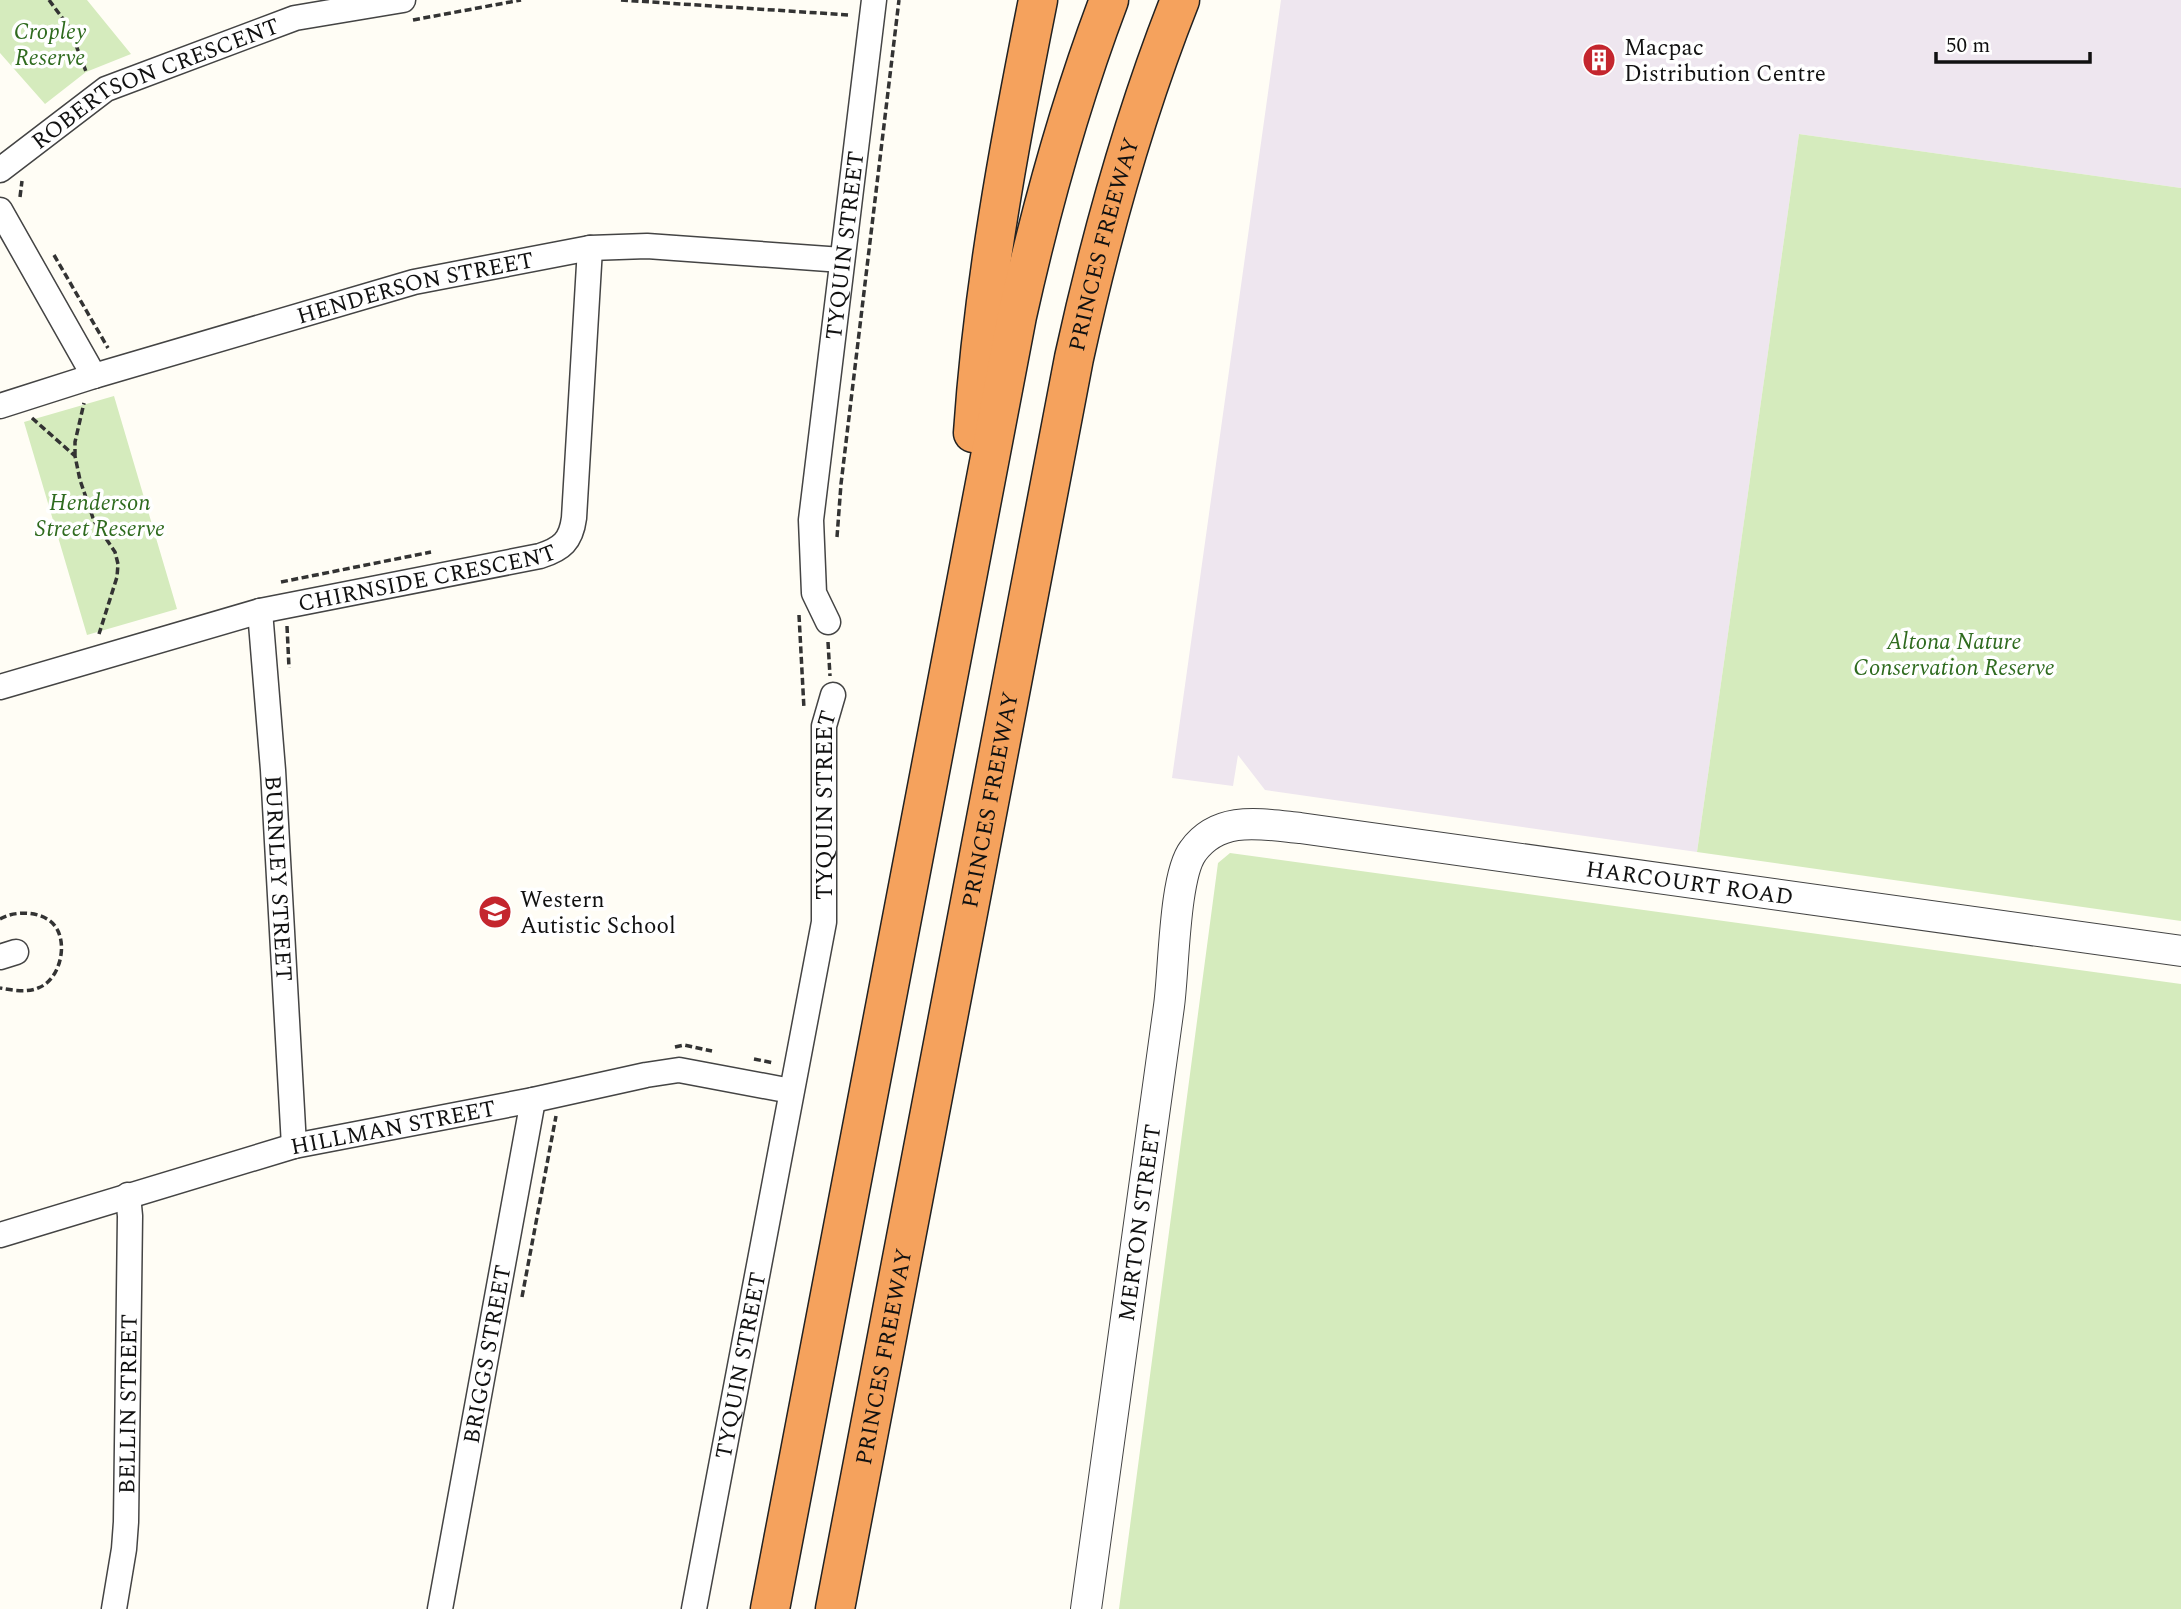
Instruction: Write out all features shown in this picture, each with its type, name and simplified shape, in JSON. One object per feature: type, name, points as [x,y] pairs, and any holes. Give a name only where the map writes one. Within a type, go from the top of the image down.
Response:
[{"type":"highway","points":[[962,602],[978,362],[997,213],[1038,0]]},
{"type":"highway","points":[[770,1609],[1029,263],[1075,98],[1109,0]]},
{"type":"highway","name":"PRINCES FREEWAY","points":[[835,1609],[1077,346],[1118,178],[1140,108],[1180,0]]},
{"type":"street","name":"TYQUIN STREET","points":[[828,622],[814,593],[811,520],[874,0]]},
{"type":"street","name":"ROBERTSON CRESCENT","points":[[11,174],[106,89],[295,18],[406,11]]},
{"type":"street","points":[[0,210],[94,376]]},
{"type":"street","name":"HENDERSON STREET","points":[[0,406],[414,282],[590,248],[647,246],[842,260]]},
{"type":"street","name":"CHIRNSIDE CRESCENT","points":[[0,687],[260,611],[540,556],[564,545],[572,533],[574,518],[590,248]]},
{"type":"street","name":"BURNLEY STREET","points":[[260,611],[274,783],[294,1146]]},
{"type":"street","name":"TYQUIN STREET","points":[[694,1609],[824,922],[824,726],[833,695]]},
{"type":"street","name":"HARCOURT ROAD","points":[[1203,839],[1222,827],[1244,822],[1300,828],[2181,951]]},
{"type":"street","name":"MERTON STREET","points":[[1086,1609],[1172,981],[1182,874],[1191,853],[1203,839]]},
{"type":"street","name":"HILLMAN STREET","points":[[0,1235],[294,1146],[531,1109],[646,1074],[679,1070],[791,1091]]},
{"type":"street","name":"BRIGGS STREET","points":[[440,1609],[531,1109]]},
{"type":"street","name":"BELLIN STREET","points":[[114,1609],[124,1549],[126,1509],[130,1216],[128,1195]]},
{"type":"path","points":[[50,0],[69,27],[87,74]]},
{"type":"path","points":[[406,11],[521,0]]},
{"type":"path","points":[[621,0],[855,16]]},
{"type":"path","points":[[837,537],[899,0]]},
{"type":"path","points":[[11,174],[26,208]]},
{"type":"path","points":[[54,255],[108,350]]},
{"type":"path","points":[[74,404],[85,401],[75,442],[80,480],[94,521],[115,552],[118,564],[117,578],[99,635],[111,631]]},
{"type":"path","points":[[41,414],[31,417],[75,456]]},
{"type":"path","points":[[278,583],[437,551]]},
{"type":"path","points":[[799,613],[805,719]]},
{"type":"path","name":"TYQUIN STREET","points":[[828,622],[828,659],[833,695]]},
{"type":"path","points":[[521,1301],[556,1113],[531,1109]]},
{"type":"shaded area","points":[[1281,0],[2181,0],[2181,188],[1799,134],[1697,852],[1265,790],[1238,755],[1233,786],[1172,778]]},
{"type":"green space","name":"Cropley Reserve","points":[[0,0],[87,0],[131,54],[86,72],[45,104],[0,53]]},
{"type":"green space","name":"Altona Nature Conservation Reserve","points":[[1799,134],[2181,188],[2181,921],[1697,852]]},
{"type":"green space","name":"Henderson Street Reserve","points":[[114,396],[177,609],[87,635],[24,422]]},
{"type":"green space","points":[[1230,853],[2181,984],[2181,1609],[1119,1609],[1218,863]]},
{"type":"place","name":"Macpac Distribution Centre","points":[[1599,60]]},
{"type":"place","name":"Western Autistic School","points":[[495,912]]}]
